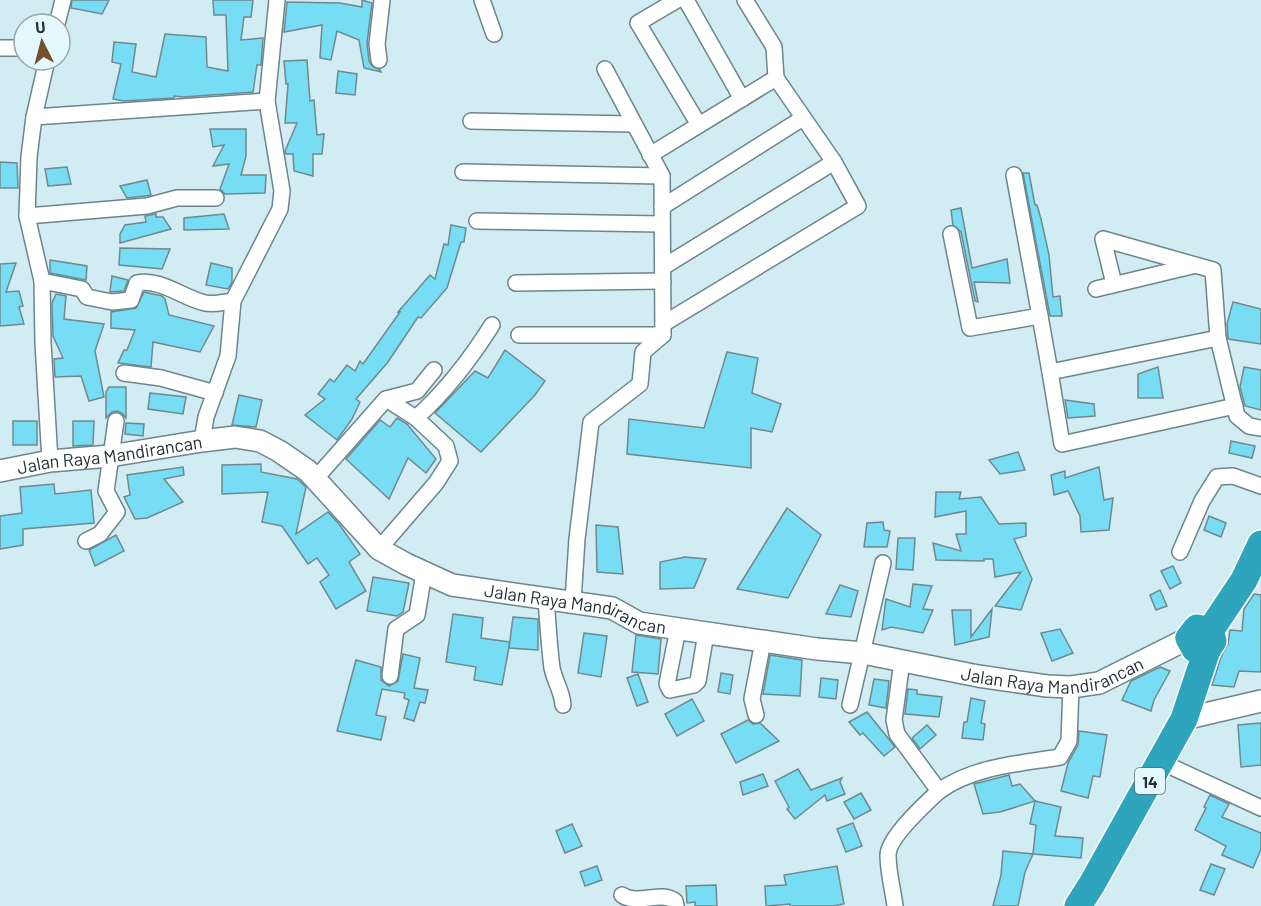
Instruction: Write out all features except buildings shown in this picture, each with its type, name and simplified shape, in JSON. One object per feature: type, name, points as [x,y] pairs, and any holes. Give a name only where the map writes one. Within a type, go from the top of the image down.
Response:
[{"type":"highway","name":"14","points":[[1078,906],[1184,719],[1202,640],[1244,580],[1261,544]]},
{"type":"street","points":[[202,441],[206,417],[228,356],[233,301],[280,209],[282,191],[267,101],[277,0]]},
{"type":"street","points":[[379,60],[377,44],[382,0]]},
{"type":"street","points":[[482,0],[494,34]]},
{"type":"street","points":[[677,0],[638,23],[699,125]]},
{"type":"street","points":[[686,0],[742,99]]},
{"type":"street","points":[[573,601],[576,539],[591,422],[640,384],[643,352],[663,330],[858,206],[834,162],[776,78],[774,47],[745,0]]},
{"type":"street","points":[[605,69],[662,176],[663,330]]},
{"type":"street","points":[[44,72],[34,117],[29,157],[27,216],[42,281],[50,461]]},
{"type":"street","points":[[650,155],[776,78]]},
{"type":"street","points":[[34,117],[267,101]]},
{"type":"street","points":[[662,207],[803,118]]},
{"type":"street","points":[[471,121],[633,124]]},
{"type":"street","points":[[516,282],[663,274],[834,162]]},
{"type":"street","points":[[463,172],[662,176]]},
{"type":"street","points":[[1014,175],[1062,444],[1235,406]]},
{"type":"street","points":[[27,216],[147,206],[177,198],[216,198]]},
{"type":"street","points":[[477,220],[662,224]]},
{"type":"street","points":[[951,234],[970,328],[1040,316]]},
{"type":"street","points":[[1114,284],[1103,239],[1213,270],[1218,338],[1237,416],[1249,426],[1261,428]]},
{"type":"street","points":[[1096,289],[1194,266]]},
{"type":"street","points":[[42,281],[82,289],[87,297],[112,302],[131,300],[137,283],[143,282],[170,288],[182,296],[206,303],[233,301]]},
{"type":"street","points":[[416,418],[438,398],[466,365],[492,325]]},
{"type":"street","points":[[519,335],[663,330]]},
{"type":"street","points":[[1050,372],[1218,338]]},
{"type":"street","points":[[316,478],[386,399],[417,391],[434,370]]},
{"type":"street","points":[[124,373],[161,378],[214,393]]},
{"type":"street","points":[[379,549],[436,483],[450,461],[446,446],[416,418],[386,399]]},
{"type":"street","points":[[86,541],[100,534],[117,512],[106,491],[116,421]]},
{"type":"street","name":"Jalan Raya Mandirancan","points":[[0,471],[50,461],[110,456],[235,437],[260,441],[279,451],[316,478],[379,549],[452,585],[612,608],[639,623],[863,653],[978,676],[1040,685],[1071,687],[1099,682],[1202,640]]},
{"type":"street","points":[[1180,552],[1202,501],[1217,477],[1233,476],[1261,486]]},
{"type":"street","points":[[850,705],[883,563]]},
{"type":"street","points":[[390,676],[396,628],[417,615],[424,573]]},
{"type":"street","points":[[546,600],[553,670],[562,693],[563,705]]},
{"type":"street","points":[[678,629],[667,684],[670,690],[694,685],[698,681],[706,633]]},
{"type":"street","points":[[756,715],[752,699],[763,641]]},
{"type":"street","points":[[902,661],[894,727],[939,791]]},
{"type":"street","points":[[895,906],[888,854],[890,845],[916,811],[948,784],[982,771],[1003,765],[1060,757],[1069,741],[1071,687]]},
{"type":"street","points":[[1184,719],[1261,701]]},
{"type":"street","points":[[1161,762],[1261,808]]},
{"type":"street","points":[[622,895],[627,899],[642,900],[667,897],[675,901],[676,906]]}]
